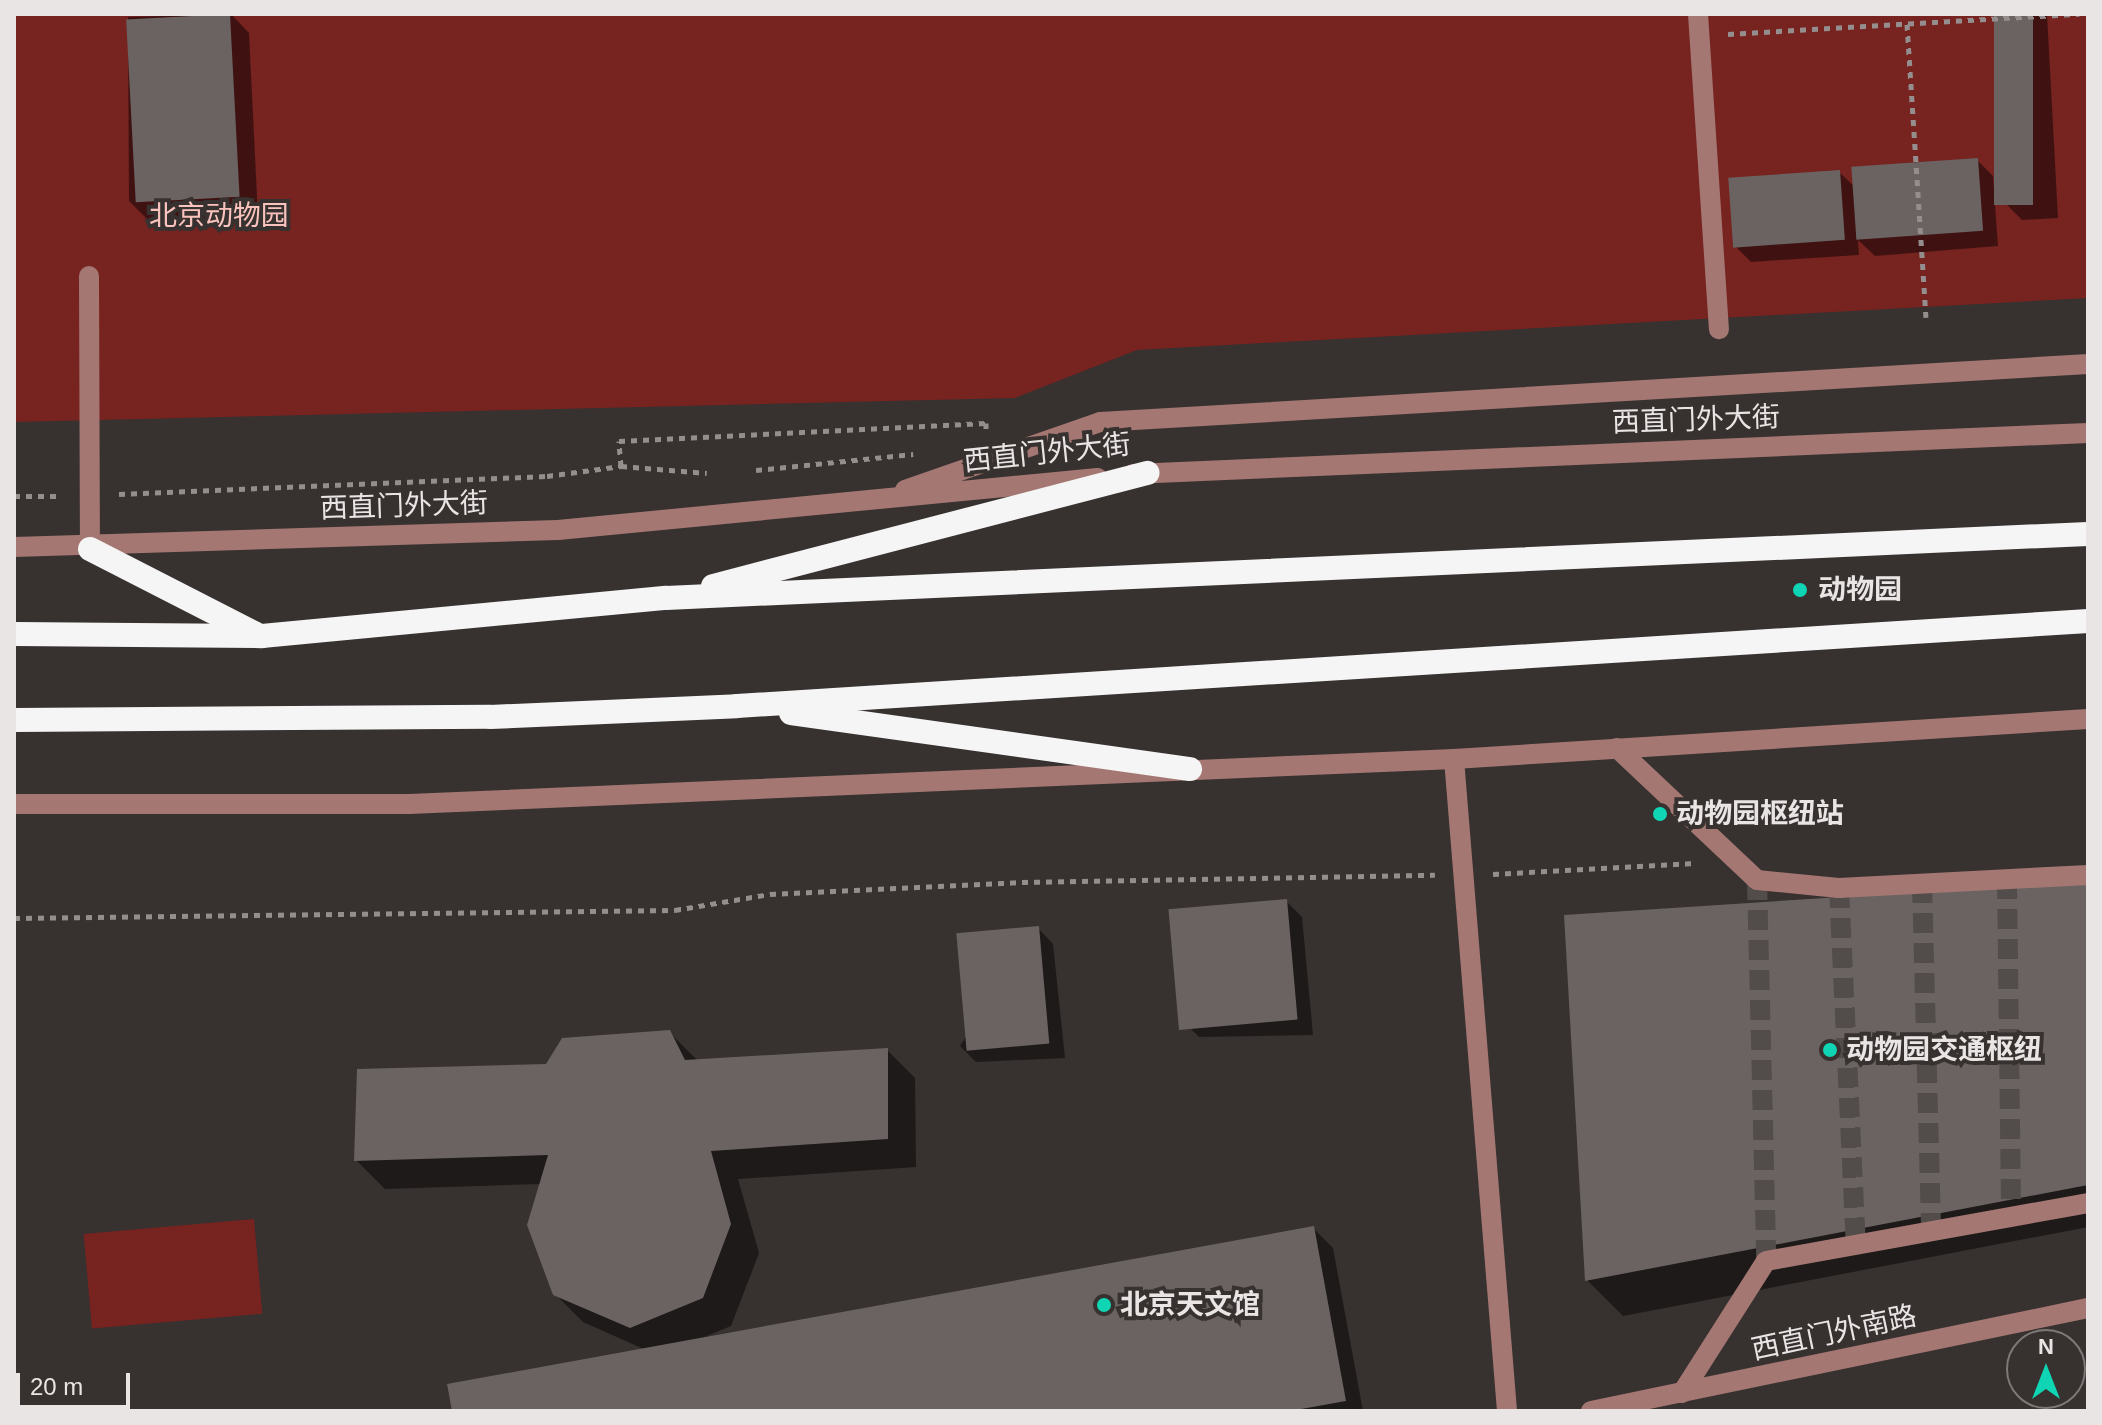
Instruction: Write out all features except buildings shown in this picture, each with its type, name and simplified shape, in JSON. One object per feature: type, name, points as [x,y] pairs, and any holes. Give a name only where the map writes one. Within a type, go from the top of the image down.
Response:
[{"type":"highway","points":[[666,598],[1148,473]]},
{"type":"highway","points":[[14,634],[262,636],[666,598],[2088,534]]},
{"type":"highway","points":[[90,549],[262,636]]},
{"type":"highway","points":[[14,720],[490,717],[737,706],[2088,621]]},
{"type":"highway","points":[[737,706],[1190,769]]},
{"type":"street","points":[[1698,14],[1719,329]]},
{"type":"street","points":[[89,276],[90,549]]},
{"type":"street","points":[[884,498],[1100,422],[2088,364]]},
{"type":"street","name":"西直门外大街","points":[[14,547],[90,549],[558,530],[1148,473],[2088,433]]},
{"type":"street","points":[[2052,727],[2088,719]]},
{"type":"street","points":[[14,804],[409,804],[1454,759],[2088,725]]},
{"type":"street","points":[[1617,748],[1757,880],[1839,888],[2088,875]]},
{"type":"street","points":[[1454,759],[1507,1411]]},
{"type":"street","points":[[1682,1393],[1766,1261],[2088,1203]]},
{"type":"street","name":"西直门外南路","points":[[1591,1411],[2088,1308]]},
{"type":"path","points":[[1698,36],[2079,14]]},
{"type":"path","points":[[1907,24],[1926,317]]},
{"type":"path","points":[[621,466],[619,441],[986,423],[986,446]]},
{"type":"path","points":[[756,470],[925,452]]},
{"type":"path","points":[[14,496],[90,496],[547,476],[621,466],[707,473]]},
{"type":"path","points":[[14,918],[675,910],[770,894],[1022,882]]},
{"type":"green space","name":"北京动物园","points":[[14,14],[2088,14],[2088,298],[1137,350],[1015,398],[14,422]]},
{"type":"green space","points":[[254,1219],[262,1314],[92,1329],[84,1234]]},
{"type":"tunnel","points":[[2007,879],[2011,1219]]},
{"type":"tunnel","points":[[1757,880],[1766,1261]]},
{"type":"tunnel","points":[[1922,883],[1931,1233]]},
{"type":"tunnel","points":[[1839,888],[1856,1248]]},
{"type":"place","name":"动物园","points":[[1800,590]]},
{"type":"place","name":"动物园枢纽站","points":[[1660,814]]},
{"type":"place","name":"动物园交通枢纽","points":[[1830,1050]]},
{"type":"place","name":"北京天文馆","points":[[1104,1305]]}]
